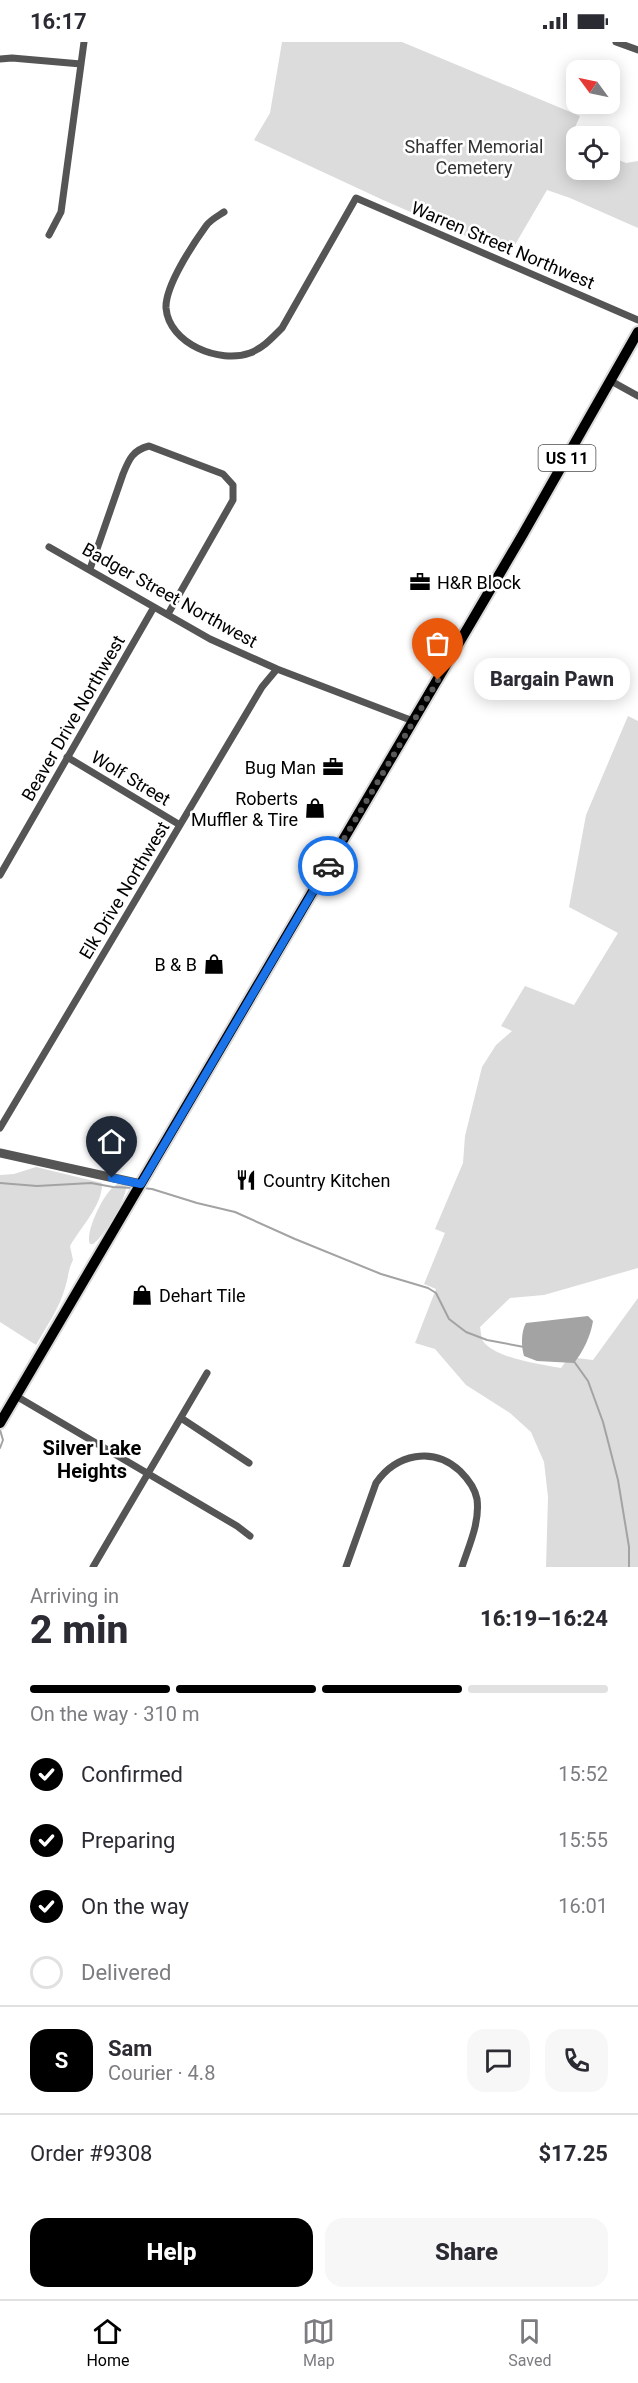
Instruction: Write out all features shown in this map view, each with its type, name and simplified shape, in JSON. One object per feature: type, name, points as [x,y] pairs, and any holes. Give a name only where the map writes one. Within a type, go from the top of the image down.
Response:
[{"type":"main road","name":"US 11","points":[[0,1423],[413,721],[638,332]]},
{"type":"street","points":[[49,235],[61,212],[84,42]]},
{"type":"street","points":[[616,42],[638,50]]},
{"type":"street","points":[[0,59],[12,57],[81,64]]},
{"type":"street","name":"Warren Street Northwest","points":[[224,212],[207,224],[187,256],[174,280],[166,308],[169,319],[179,336],[211,352],[230,356],[248,354],[263,347],[282,328],[356,198],[638,320]]},
{"type":"street","points":[[611,381],[638,396]]},
{"type":"street","points":[[90,569],[123,474],[129,459],[137,449],[149,446],[223,474],[232,484],[233,500],[168,614]]},
{"type":"street","name":"Badger Street Northwest","points":[[49,547],[210,639],[277,669],[413,721]]},
{"type":"street","name":"Beaver Drive Northwest","points":[[0,875],[154,607]]},
{"type":"street","name":"Elk Drive Northwest","points":[[0,1128],[262,687],[277,669]]},
{"type":"street","name":"Wolf Street","points":[[67,757],[180,825]]},
{"type":"street","points":[[0,1153],[141,1184]]},
{"type":"street","points":[[93,1567],[207,1373]]},
{"type":"street","points":[[16,1396],[237,1526],[250,1536]]},
{"type":"street","points":[[181,1418],[249,1462]]},
{"type":"street","points":[[346,1567],[376,1483],[384,1471],[404,1459],[425,1456],[448,1462],[456,1468],[465,1477],[476,1496],[477,1521],[462,1567]]},
{"type":"green space","name":"Shaffer Memorial Cemetery","points":[[282,42],[402,42],[566,110],[566,114],[580,116],[576,126],[566,126],[566,180],[620,180],[620,161],[626,163],[638,161],[638,228],[547,190],[509,255],[254,140],[270,113]]},
{"type":"green space","points":[[628,716],[638,721],[638,1268],[544,1295],[510,1298],[480,1327],[483,1341],[497,1352],[519,1360],[561,1368],[569,1357],[593,1360],[638,1298],[638,1567],[546,1567],[548,1497],[544,1462],[531,1432],[510,1413],[466,1385],[435,1349],[415,1343],[436,1289],[424,1284],[445,1233],[435,1229],[463,1163],[465,1136],[482,1067],[496,1045],[512,1031],[501,1026],[525,986],[574,1005],[618,933],[569,907],[586,815]]},
{"type":"green space","points":[[36,1167],[102,1183],[95,1208],[70,1246],[73,1260],[62,1296],[36,1345],[0,1322],[0,1175],[14,1174]]},
{"type":"green space","points":[[118,1184],[126,1185],[126,1191],[119,1207],[103,1234],[93,1244],[90,1244],[90,1230],[97,1211],[108,1193]]},
{"type":"shaded area","points":[[588,1316],[593,1321],[590,1332],[574,1363],[537,1361],[524,1356],[522,1339],[526,1323]]},
{"type":"waterway","points":[[0,1183],[37,1186],[91,1183],[134,1188]]},
{"type":"waterway","points":[[143,1188],[235,1212],[381,1274],[428,1288],[436,1293],[449,1319],[466,1332],[487,1340],[524,1347]]},
{"type":"waterway","points":[[573,1360],[588,1381],[603,1422],[618,1480],[629,1547],[629,1567]]},
{"type":"waterway","points":[[0,1430],[3,1440],[0,1448]]},
{"type":"way so far","points":[[328,866],[438,680]]},
{"type":"place","name":"H&R Block","points":[[420,582]]},
{"type":"place","name":"Bargain Pawn","points":[[438,680]]},
{"type":"place","name":"Bug Man","points":[[333,767]]},
{"type":"place","name":"Roberts Muffler & Tire","points":[[315,808]]},
{"type":"place","name":"B & B","points":[[214,964]]},
{"type":"place","name":"Country Kitchen","points":[[246,1180]]},
{"type":"place","name":"Dehart Tile","points":[[142,1295]]},
{"type":"district","name":"Silver Lake Heights","points":[[92,1460]]},
{"type":"route","points":[[112,1178],[141,1184],[328,866]]}]
